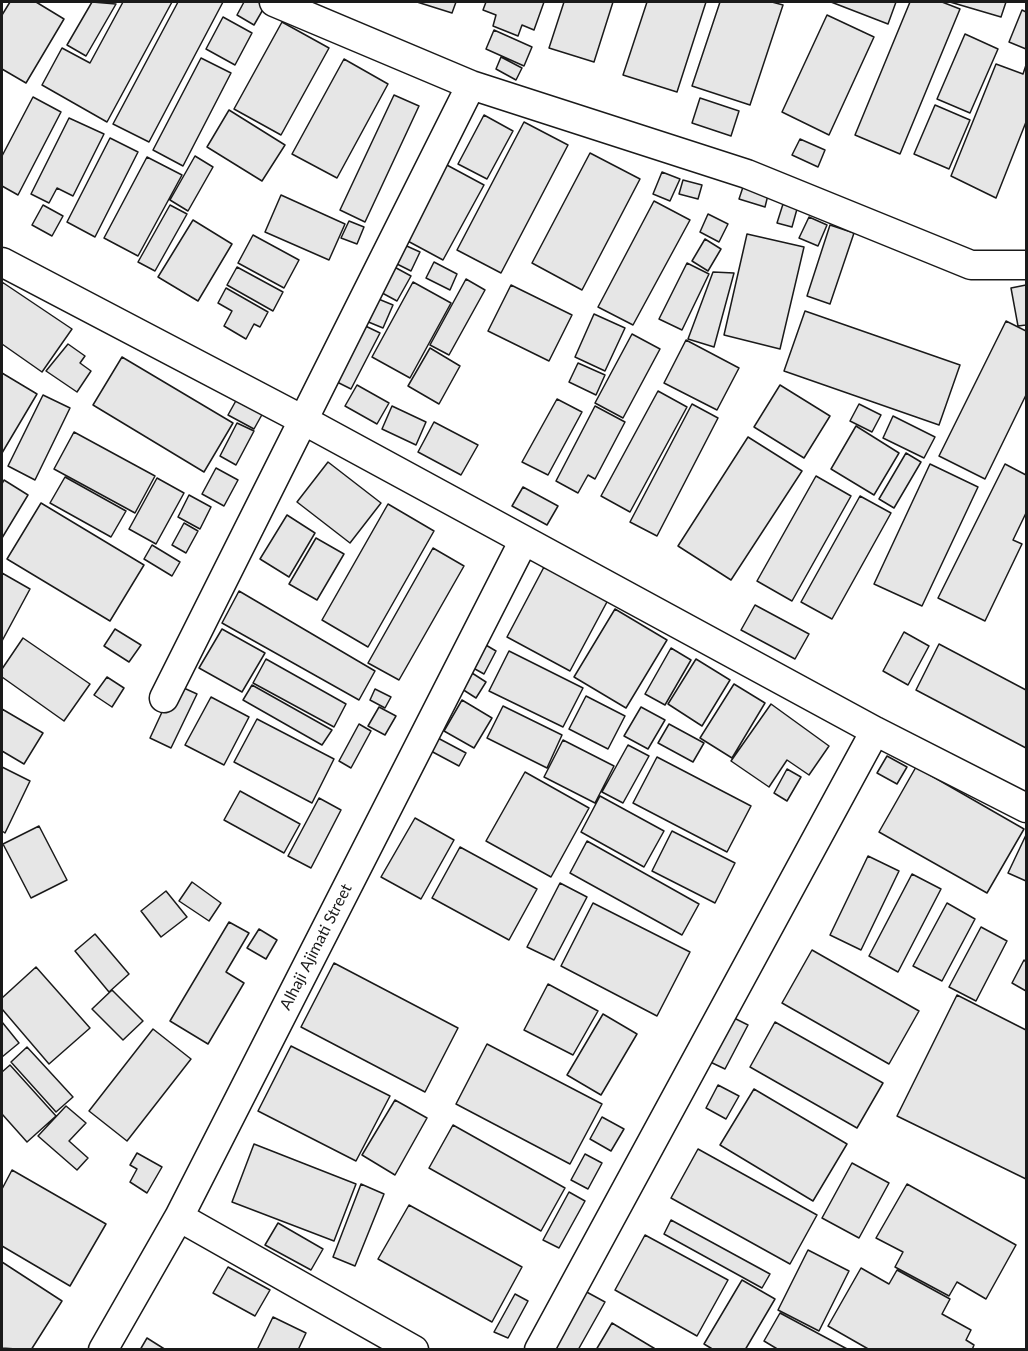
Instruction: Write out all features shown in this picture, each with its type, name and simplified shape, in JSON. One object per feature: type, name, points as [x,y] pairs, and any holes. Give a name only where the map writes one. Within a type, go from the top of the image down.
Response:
[{"type":"street","points":[[274,2],[471,85],[747,174],[971,265],[1026,265]]},
{"type":"street","points":[[164,698],[471,85]]},
{"type":"street","points":[[2,262],[303,420],[875,732],[1026,808]]},
{"type":"street","name":"Alhaji Ajimati Street","points":[[103,1350],[178,1217],[524,542]]},
{"type":"street","points":[[539,1350],[875,732]]},
{"type":"street","points":[[178,1217],[414,1350]]},
{"type":"building","points":[[10,2],[36,2],[64,19],[26,83],[2,69],[2,15]]},
{"type":"building","points":[[92,2],[116,4],[86,56],[67,45]]},
{"type":"building","points":[[123,2],[172,2],[107,122],[42,85],[62,48],[90,63]]},
{"type":"building","points":[[178,2],[223,2],[149,142],[113,124]]},
{"type":"building","points":[[244,2],[258,2],[265,6],[254,25],[237,15]]},
{"type":"building","points":[[417,2],[456,2],[452,13]]},
{"type":"building","points":[[486,2],[544,2],[534,30],[522,25],[518,36],[493,26],[496,15],[483,10]]},
{"type":"building","points":[[564,2],[613,2],[594,62],[549,48]]},
{"type":"building","points":[[647,2],[706,2],[677,92],[623,75]]},
{"type":"building","points":[[720,2],[772,2],[783,5],[750,105],[692,86]]},
{"type":"building","points":[[831,2],[896,2],[888,24]]},
{"type":"building","points":[[910,2],[942,2],[960,9],[900,154],[855,135]]},
{"type":"building","points":[[950,2],[1006,2],[1001,17]]},
{"type":"building","points":[[1022,10],[1026,12],[1026,49],[1009,42]]},
{"type":"building","points":[[827,15],[874,37],[829,135],[782,112]]},
{"type":"building","points":[[223,17],[252,33],[235,65],[206,49]]},
{"type":"building","points":[[282,22],[329,48],[281,135],[234,109]]},
{"type":"building","points":[[494,30],[532,47],[524,66],[486,49]]},
{"type":"building","points":[[965,34],[998,49],[970,113],[937,99]]},
{"type":"building","points":[[501,57],[522,68],[516,80],[496,69]]},
{"type":"building","points":[[201,58],[231,73],[183,166],[153,150]]},
{"type":"building","points":[[344,59],[388,84],[337,178],[292,154]]},
{"type":"building","points":[[996,64],[1023,74],[1026,65],[1026,122],[996,198],[951,176]]},
{"type":"building","points":[[394,95],[419,106],[365,222],[340,210]]},
{"type":"building","points":[[33,97],[61,112],[18,195],[2,186],[2,156]]},
{"type":"building","points":[[700,98],[739,111],[731,136],[692,123]]},
{"type":"building","points":[[935,105],[970,120],[949,169],[914,154]]},
{"type":"building","points":[[229,110],[285,145],[262,181],[207,147]]},
{"type":"building","points":[[484,115],[513,131],[487,179],[458,164]]},
{"type":"building","points":[[69,118],[104,134],[73,196],[57,188],[49,203],[31,194]]},
{"type":"building","points":[[524,122],[568,145],[501,273],[457,250]]},
{"type":"building","points":[[110,138],[138,152],[95,237],[67,222]]},
{"type":"building","points":[[800,139],[825,150],[818,167],[792,155]]},
{"type":"building","points":[[590,153],[640,179],[582,290],[532,263]]},
{"type":"building","points":[[195,156],[213,167],[188,211],[170,200]]},
{"type":"building","points":[[147,157],[182,175],[138,256],[104,238]]},
{"type":"building","points":[[445,164],[484,185],[443,260],[404,239]]},
{"type":"building","points":[[662,172],[680,179],[670,201],[653,194]]},
{"type":"building","points":[[683,180],[702,185],[698,199],[679,194]]},
{"type":"building","points":[[743,187],[768,195],[765,207],[739,199]]},
{"type":"building","points":[[281,195],[345,224],[329,260],[265,232]]},
{"type":"building","points":[[654,201],[690,220],[633,325],[598,307]]},
{"type":"building","points":[[783,204],[797,209],[792,227],[777,223]]},
{"type":"building","points":[[43,205],[63,216],[52,236],[32,225]]},
{"type":"building","points":[[170,205],[187,214],[155,271],[138,262]]},
{"type":"building","points":[[708,214],[728,224],[719,242],[700,232]]},
{"type":"building","points":[[809,217],[827,225],[818,246],[799,238]]},
{"type":"building","points":[[193,220],[232,244],[198,301],[158,277]]},
{"type":"building","points":[[349,221],[364,227],[357,244],[341,238]]},
{"type":"building","points":[[830,225],[854,233],[830,304],[807,296]]},
{"type":"building","points":[[747,234],[804,247],[780,349],[724,335]]},
{"type":"building","points":[[253,235],[299,260],[284,288],[238,263]]},
{"type":"building","points":[[705,239],[721,249],[708,271],[692,261]]},
{"type":"building","points":[[400,243],[420,252],[411,271],[391,261]]},
{"type":"building","points":[[434,262],[457,274],[450,290],[426,278]]},
{"type":"building","points":[[387,263],[411,276],[397,301],[373,288]]},
{"type":"building","points":[[687,263],[709,274],[682,330],[659,319]]},
{"type":"building","points":[[237,267],[283,292],[273,311],[227,285]]},
{"type":"building","points":[[713,272],[734,273],[714,347],[688,339]]},
{"type":"building","points":[[466,279],[485,290],[449,355],[430,345]]},
{"type":"building","points":[[2,282],[72,329],[42,372],[2,344]]},
{"type":"building","points":[[413,282],[451,303],[410,378],[372,357]]},
{"type":"building","points":[[511,285],[572,315],[549,361],[488,331]]},
{"type":"building","points":[[1026,285],[1026,325],[1018,326],[1011,288]]},
{"type":"building","points":[[226,288],[268,312],[260,327],[254,324],[246,339],[224,326],[232,311],[218,303]]},
{"type":"building","points":[[376,298],[393,305],[383,328],[366,321]]},
{"type":"building","points":[[805,311],[960,365],[939,425],[784,371]]},
{"type":"building","points":[[594,314],[625,328],[605,371],[575,357]]},
{"type":"building","points":[[355,321],[380,333],[351,389],[327,377]]},
{"type":"building","points":[[1006,321],[1026,331],[1026,395],[985,479],[939,456]]},
{"type":"building","points":[[632,334],[660,349],[623,418],[595,403]]},
{"type":"building","points":[[686,340],[739,368],[717,410],[664,383]]},
{"type":"building","points":[[68,344],[85,356],[80,363],[91,371],[77,392],[46,371]]},
{"type":"building","points":[[430,348],[460,366],[439,404],[408,386]]},
{"type":"building","points":[[122,357],[233,423],[204,472],[93,405]]},
{"type":"building","points":[[578,363],[605,375],[596,395],[569,382]]},
{"type":"building","points":[[2,373],[37,394],[2,453]]},
{"type":"building","points":[[357,385],[389,403],[377,424],[345,406]]},
{"type":"building","points":[[780,385],[830,416],[804,458],[754,427]]},
{"type":"building","points":[[658,391],[687,407],[630,512],[601,496]]},
{"type":"building","points":[[43,395],[70,408],[35,480],[8,466]]},
{"type":"building","points":[[238,397],[264,411],[254,429],[228,415]]},
{"type":"building","points":[[557,399],[582,412],[548,475],[522,462]]},
{"type":"building","points":[[692,404],[718,418],[657,536],[630,522]]},
{"type":"building","points":[[859,404],[881,415],[872,432],[850,421]]},
{"type":"building","points":[[392,406],[426,422],[416,445],[382,429]]},
{"type":"building","points":[[595,406],[625,422],[595,479],[588,475],[578,493],[556,481]]},
{"type":"building","points":[[893,416],[935,437],[924,458],[883,438]]},
{"type":"building","points":[[434,422],[478,445],[461,475],[418,452]]},
{"type":"building","points":[[237,423],[254,431],[236,465],[220,456]]},
{"type":"building","points":[[856,426],[899,453],[874,495],[831,469]]},
{"type":"building","points":[[74,432],[155,476],[135,513],[54,469]]},
{"type":"building","points":[[748,437],[802,471],[731,580],[678,546]]},
{"type":"building","points":[[906,453],[921,462],[894,508],[879,499]]},
{"type":"building","points":[[328,462],[381,503],[350,543],[297,502]]},
{"type":"building","points":[[930,464],[978,487],[922,606],[874,584]]},
{"type":"building","points":[[1005,464],[1026,475],[1026,513],[1013,540],[1022,544],[985,621],[938,598]]},
{"type":"building","points":[[216,468],[238,480],[224,506],[202,494]]},
{"type":"building","points":[[816,476],[851,496],[792,601],[757,581]]},
{"type":"building","points":[[65,477],[126,511],[111,537],[50,503]]},
{"type":"building","points":[[157,478],[184,493],[156,544],[129,529]]},
{"type":"building","points":[[4,480],[28,495],[2,538],[2,484]]},
{"type":"building","points":[[523,487],[558,506],[547,525],[512,506]]},
{"type":"building","points":[[189,495],[211,507],[200,529],[178,517]]},
{"type":"building","points":[[860,496],[891,513],[832,619],[801,602]]},
{"type":"building","points":[[41,503],[144,565],[110,621],[7,559]]},
{"type":"building","points":[[388,504],[434,531],[368,647],[322,620]]},
{"type":"building","points":[[287,515],[315,533],[289,577],[260,559]]},
{"type":"building","points":[[184,523],[198,531],[186,553],[172,545]]},
{"type":"building","points":[[316,538],[344,554],[317,600],[289,584]]},
{"type":"building","points":[[152,545],[180,562],[172,576],[144,559]]},
{"type":"building","points":[[433,548],[464,566],[399,680],[368,663]]},
{"type":"building","points":[[544,567],[608,600],[570,671],[507,637]]},
{"type":"building","points":[[2,573],[30,589],[2,641]]},
{"type":"building","points":[[239,591],[375,671],[359,700],[222,623]]},
{"type":"building","points":[[755,605],[809,634],[795,659],[741,630]]},
{"type":"building","points":[[615,609],[667,640],[626,708],[574,677]]},
{"type":"building","points":[[115,629],[141,645],[129,662],[104,646]]},
{"type":"building","points":[[222,629],[265,653],[242,692],[199,668]]},
{"type":"building","points":[[904,632],[929,646],[908,685],[883,671]]},
{"type":"building","points":[[23,638],[90,684],[64,721],[2,677],[2,669]]},
{"type":"building","points":[[479,641],[496,651],[484,674],[466,664]]},
{"type":"building","points":[[939,644],[1026,690],[1026,748],[916,690]]},
{"type":"building","points":[[671,648],[691,660],[665,705],[645,694]]},
{"type":"building","points":[[509,651],[583,688],[563,727],[489,691]]},
{"type":"building","points":[[266,659],[346,704],[334,727],[253,683]]},
{"type":"building","points":[[696,659],[730,680],[702,726],[668,704]]},
{"type":"building","points":[[472,673],[486,682],[476,698],[462,689]]},
{"type":"building","points":[[107,677],[124,688],[112,707],[94,695]]},
{"type":"building","points":[[175,684],[197,694],[171,748],[150,738]]},
{"type":"building","points":[[734,684],[765,703],[732,758],[700,738]]},
{"type":"building","points":[[252,685],[332,730],[322,745],[243,700]]},
{"type":"building","points":[[375,689],[391,697],[385,708],[370,700]]},
{"type":"building","points":[[586,696],[625,716],[608,749],[569,729]]},
{"type":"building","points":[[211,697],[249,717],[224,765],[185,745]]},
{"type":"building","points":[[462,700],[492,718],[474,748],[444,731]]},
{"type":"building","points":[[771,704],[829,746],[809,775],[787,760],[769,787],[731,761]]},
{"type":"building","points":[[503,706],[562,735],[547,768],[487,738]]},
{"type":"building","points":[[379,707],[396,716],[385,735],[368,726]]},
{"type":"building","points":[[641,707],[665,720],[648,749],[624,736]]},
{"type":"building","points":[[2,709],[43,733],[24,764],[2,751]]},
{"type":"building","points":[[257,719],[334,759],[312,803],[234,762]]},
{"type":"building","points":[[359,724],[371,731],[351,768],[339,761]]},
{"type":"building","points":[[669,724],[704,743],[693,762],[658,743]]},
{"type":"building","points":[[436,737],[466,753],[459,766],[429,750]]},
{"type":"building","points":[[563,740],[614,766],[595,803],[544,777]]},
{"type":"building","points":[[628,745],[649,756],[623,803],[602,792]]},
{"type":"building","points":[[887,756],[907,767],[897,784],[877,773]]},
{"type":"building","points":[[657,757],[751,806],[727,852],[633,803]]},
{"type":"building","points":[[2,767],[30,781],[5,833],[2,831]]},
{"type":"building","points":[[916,767],[1024,829],[987,893],[879,832]]},
{"type":"building","points":[[787,769],[801,777],[787,801],[774,793]]},
{"type":"building","points":[[525,772],[589,808],[551,877],[486,841]]},
{"type":"building","points":[[240,791],[300,824],[284,853],[224,820]]},
{"type":"building","points":[[600,796],[664,831],[644,867],[581,832]]},
{"type":"building","points":[[319,798],[341,810],[311,868],[288,856]]},
{"type":"building","points":[[415,818],[454,840],[421,899],[381,877]]},
{"type":"building","points":[[39,826],[67,880],[31,898],[3,844]]},
{"type":"building","points":[[672,831],[735,863],[715,903],[652,871]]},
{"type":"building","points":[[1026,835],[1026,881],[1008,873]]},
{"type":"building","points":[[587,841],[699,904],[682,935],[570,873]]},
{"type":"building","points":[[460,847],[537,889],[509,940],[432,898]]},
{"type":"building","points":[[868,856],[899,871],[861,950],[830,935]]},
{"type":"building","points":[[912,874],[941,889],[898,972],[869,956]]},
{"type":"building","points":[[192,882],[221,903],[209,921],[179,901]]},
{"type":"building","points":[[560,883],[587,897],[554,960],[527,947]]},
{"type":"building","points":[[166,891],[187,917],[161,937],[141,911]]},
{"type":"building","points":[[593,903],[690,952],[657,1016],[561,966]]},
{"type":"building","points":[[947,903],[975,919],[942,981],[913,966]]},
{"type":"building","points":[[229,922],[249,933],[226,972],[244,983],[208,1044],[170,1021]]},
{"type":"building","points":[[981,927],[1007,941],[976,1001],[949,987]]},
{"type":"building","points":[[259,929],[277,940],[266,959],[247,948]]},
{"type":"building","points":[[95,934],[129,974],[109,992],[75,951]]},
{"type":"building","points":[[812,950],[919,1011],[889,1064],[782,1003]]},
{"type":"building","points":[[1024,960],[1026,962],[1026,991],[1012,983]]},
{"type":"building","points":[[334,963],[458,1028],[425,1092],[301,1027]]},
{"type":"building","points":[[36,967],[90,1028],[49,1064],[2,1009],[2,998]]},
{"type":"building","points":[[548,984],[598,1011],[573,1055],[524,1030]]},
{"type":"building","points":[[112,990],[143,1021],[123,1040],[92,1009]]},
{"type":"building","points":[[957,995],[1026,1030],[1026,1179],[897,1116]]},
{"type":"building","points":[[603,1014],[637,1034],[601,1095],[567,1075]]},
{"type":"building","points":[[730,1016],[748,1025],[725,1069],[706,1060]]},
{"type":"building","points":[[2,1022],[19,1043],[2,1057]]},
{"type":"building","points":[[775,1022],[883,1083],[857,1128],[750,1067]]},
{"type":"building","points":[[153,1029],[191,1059],[127,1141],[89,1111]]},
{"type":"building","points":[[487,1044],[602,1104],[570,1164],[456,1104]]},
{"type":"building","points":[[291,1046],[390,1096],[356,1161],[258,1111]]},
{"type":"building","points":[[27,1047],[73,1097],[56,1112],[11,1062]]},
{"type":"building","points":[[10,1065],[56,1116],[27,1142],[2,1114],[2,1072]]},
{"type":"building","points":[[718,1085],[739,1096],[726,1119],[706,1108]]},
{"type":"building","points":[[754,1089],[847,1144],[813,1201],[720,1145]]},
{"type":"building","points":[[395,1100],[427,1118],[395,1175],[362,1155]]},
{"type":"building","points":[[66,1106],[86,1123],[69,1141],[88,1158],[77,1170],[38,1136]]},
{"type":"building","points":[[602,1117],[624,1129],[611,1151],[590,1139]]},
{"type":"building","points":[[453,1125],[565,1188],[541,1231],[429,1168]]},
{"type":"building","points":[[254,1144],[356,1184],[334,1241],[232,1202]]},
{"type":"building","points":[[698,1149],[817,1215],[790,1264],[671,1198]]},
{"type":"building","points":[[137,1153],[162,1167],[147,1193],[130,1182],[137,1169],[130,1165]]},
{"type":"building","points":[[585,1154],[602,1163],[588,1189],[571,1180]]},
{"type":"building","points":[[852,1163],[889,1183],[859,1238],[822,1218]]},
{"type":"building","points":[[12,1170],[106,1224],[70,1286],[2,1246],[2,1189]]},
{"type":"building","points":[[361,1184],[384,1194],[355,1266],[333,1257]]},
{"type":"building","points":[[907,1184],[1016,1245],[986,1299],[957,1282],[949,1296],[895,1267],[903,1252],[876,1238]]},
{"type":"building","points":[[569,1192],[585,1201],[559,1248],[543,1240]]},
{"type":"building","points":[[409,1205],[522,1267],[492,1322],[378,1259]]},
{"type":"building","points":[[671,1220],[770,1274],[762,1288],[664,1234]]},
{"type":"building","points":[[278,1223],[323,1249],[311,1270],[265,1245]]},
{"type":"building","points":[[645,1235],[728,1280],[697,1336],[615,1290]]},
{"type":"building","points":[[808,1250],[849,1271],[819,1331],[778,1310]]},
{"type":"building","points":[[2,1262],[62,1301],[31,1350],[2,1348]]},
{"type":"building","points":[[228,1267],[270,1290],[255,1316],[213,1293]]},
{"type":"building","points":[[861,1268],[889,1284],[897,1270],[950,1299],[942,1314],[971,1330],[966,1340],[974,1345],[972,1350],[870,1350],[828,1326]]},
{"type":"building","points":[[742,1280],[775,1299],[745,1350],[714,1350],[704,1344]]},
{"type":"building","points":[[583,1290],[605,1302],[578,1350],[549,1350]]},
{"type":"building","points":[[515,1294],[528,1301],[508,1338],[494,1332]]},
{"type":"building","points":[[780,1313],[849,1350],[779,1350],[764,1341]]},
{"type":"building","points":[[273,1317],[306,1333],[298,1350],[257,1350]]},
{"type":"building","points":[[612,1323],[657,1350],[596,1350]]},
{"type":"building","points":[[147,1338],[166,1350],[140,1350]]}]
